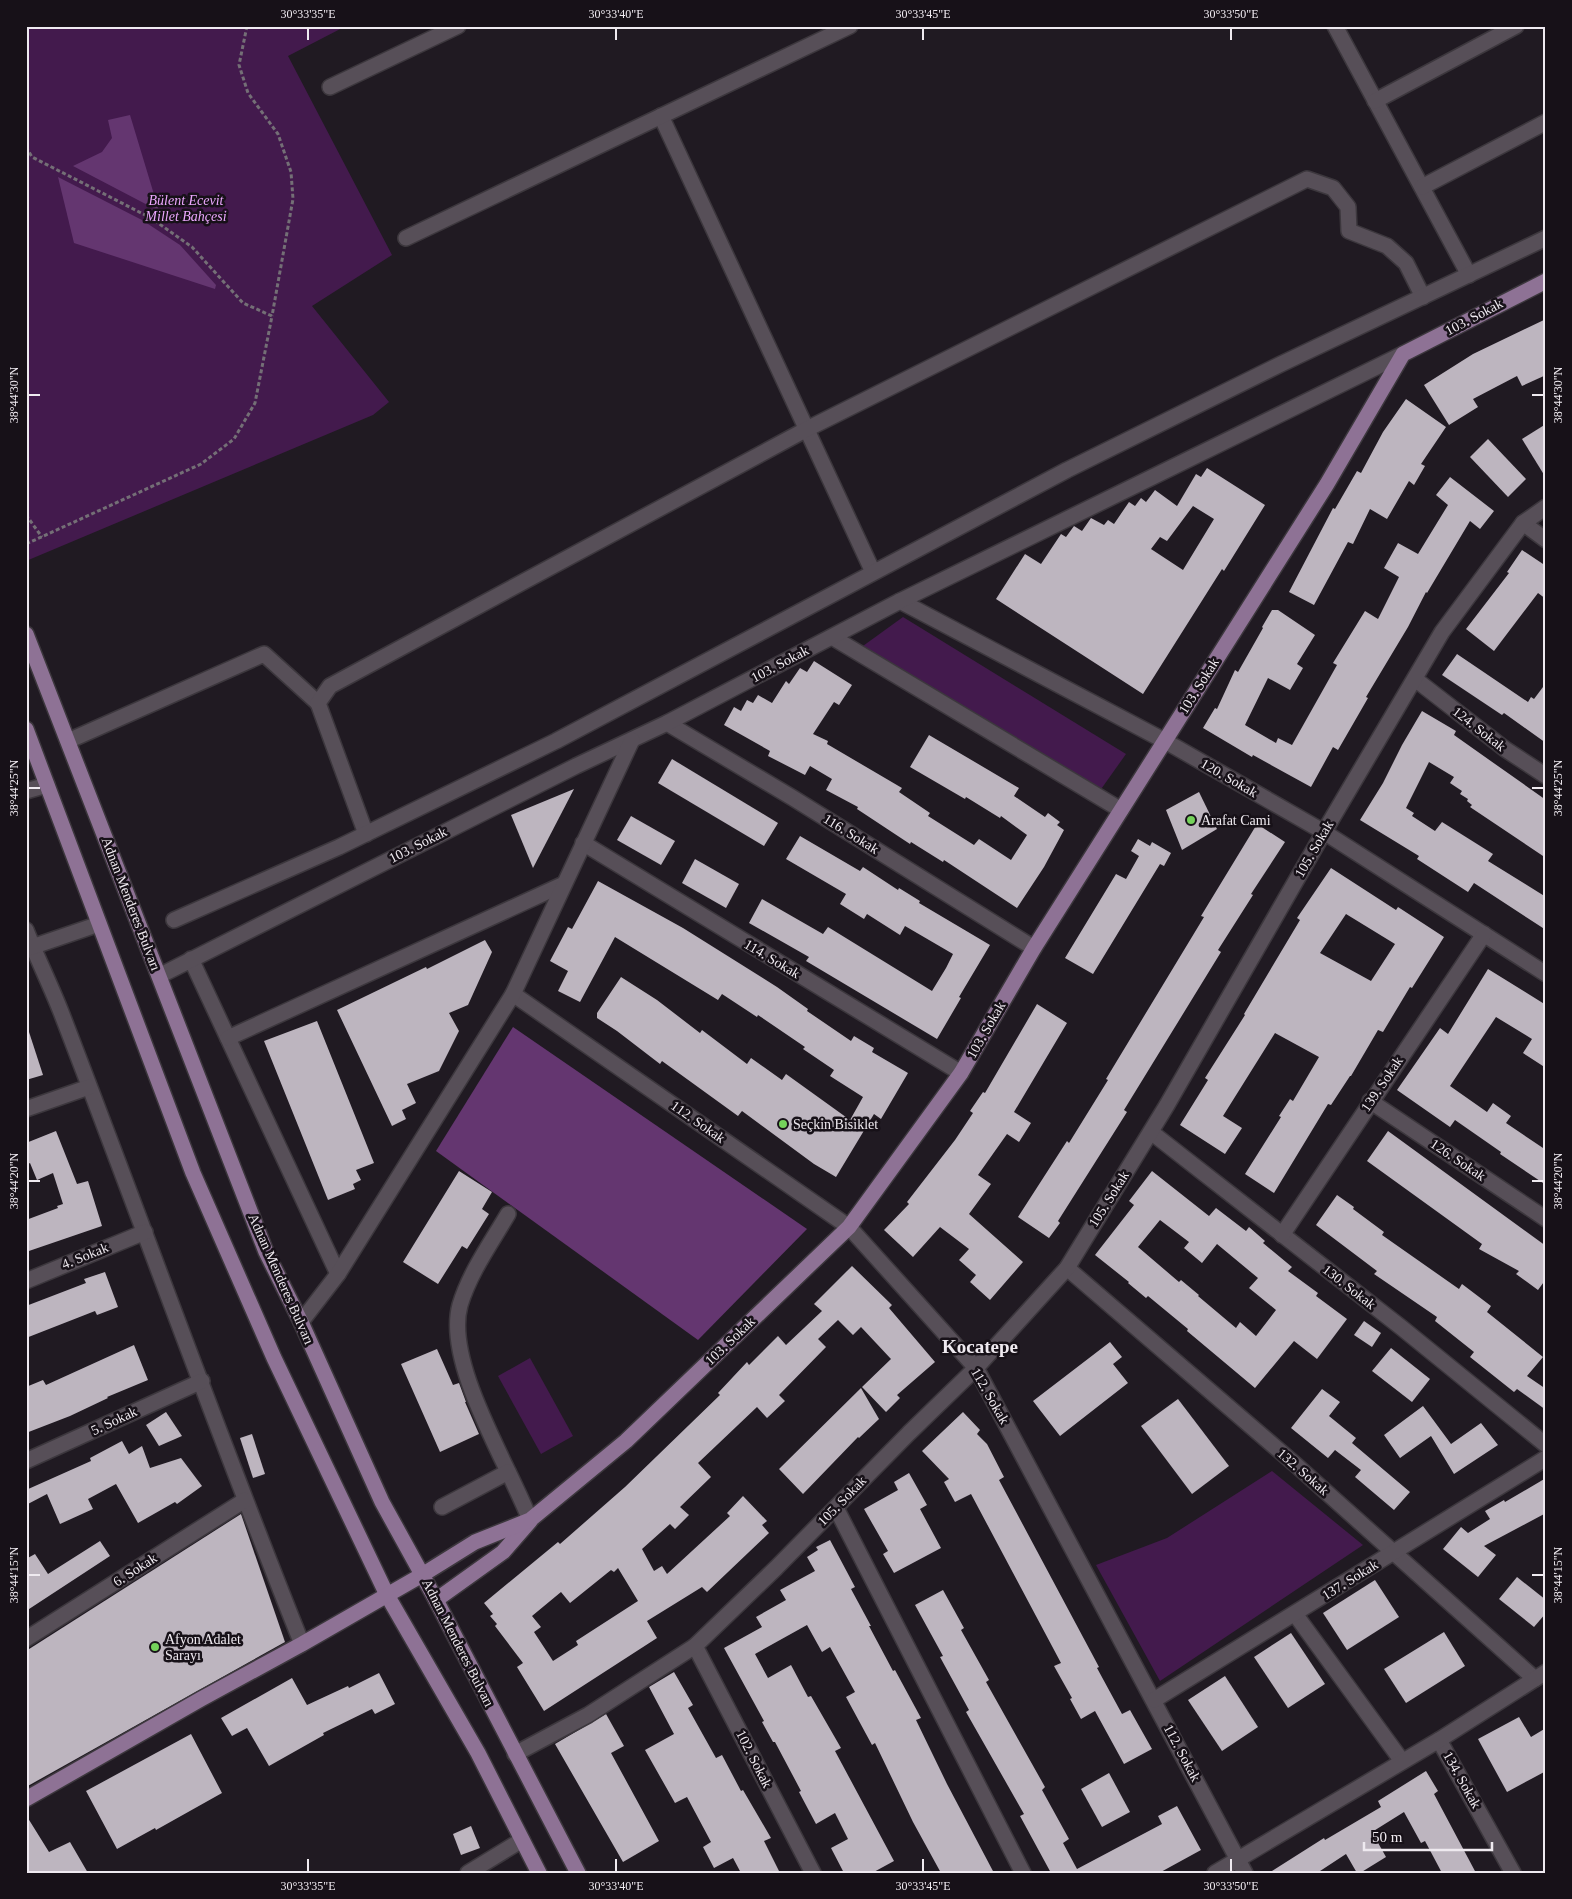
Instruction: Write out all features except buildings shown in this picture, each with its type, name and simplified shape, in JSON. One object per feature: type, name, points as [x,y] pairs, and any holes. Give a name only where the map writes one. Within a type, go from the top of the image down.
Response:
[{"type":"main road","name":"103. Sokak","points":[[26,1799],[201,1698],[302,1644],[422,1575],[475,1542],[530,1520],[626,1441],[849,1227],[961,1073],[1034,948],[1327,484],[1403,354],[1546,281]]},
{"type":"main road","name":"Adnan Menderes Bulvarı","points":[[26,634],[266,1252],[301,1322],[382,1502],[436,1600],[578,1873]]},
{"type":"main road","points":[[26,729],[192,1173],[274,1358],[386,1595],[478,1753],[539,1873]]},
{"type":"main road","points":[[436,1600],[503,1552],[530,1520]]},
{"type":"street","points":[[330,88],[458,26]]},
{"type":"street","points":[[406,238],[850,26]]},
{"type":"street","points":[[1335,26],[1469,275]]},
{"type":"street","points":[[1375,101],[1516,26]]},
{"type":"street","points":[[661,116],[872,572]]},
{"type":"street","points":[[1422,187],[1546,122]]},
{"type":"street","points":[[318,703],[330,686],[807,430],[1307,179],[1333,188],[1348,207],[1349,231],[1387,246],[1406,263],[1423,297]]},
{"type":"street","points":[[174,920],[366,834],[556,741],[1067,470],[1281,364],[1546,238]]},
{"type":"street","name":"103. Sokak","points":[[159,976],[667,723],[900,601],[1403,354]]},
{"type":"street","name":"105. Sokak","points":[[515,1754],[588,1715],[695,1646],[976,1368],[1067,1268],[1150,1132],[1442,632],[1523,523],[1546,507]]},
{"type":"street","points":[[1523,523],[1546,540]]},
{"type":"street","name":"120. Sokak","points":[[900,601],[1164,741],[1324,832],[1546,974]]},
{"type":"street","points":[[832,637],[1121,810]]},
{"type":"street","points":[[68,741],[264,654],[318,703],[366,834]]},
{"type":"street","name":"124. Sokak","points":[[1415,679],[1505,749],[1546,776]]},
{"type":"street","name":"116. Sokak","points":[[667,723],[1034,948]]},
{"type":"street","points":[[301,1322],[338,1274],[513,994],[632,740]]},
{"type":"street","points":[[26,791],[47,785]]},
{"type":"street","name":"114. Sokak","points":[[583,843],[961,1073]]},
{"type":"street","points":[[228,1038],[564,884]]},
{"type":"street","points":[[29,948],[99,924]]},
{"type":"street","points":[[26,930],[29,948],[60,1008],[202,1381],[245,1500],[302,1644]]},
{"type":"street","name":"139. Sokak","points":[[1282,1235],[1370,1101],[1484,934]]},
{"type":"street","points":[[191,959],[338,1274]]},
{"type":"street","name":"112. Sokak","points":[[513,994],[849,1227],[976,1368],[1245,1873]]},
{"type":"street","points":[[26,1108],[89,1086]]},
{"type":"street","name":"126. Sokak","points":[[1370,1101],[1546,1219]]},
{"type":"street","name":"130. Sokak","points":[[1150,1132],[1402,1328],[1546,1445]]},
{"type":"street","points":[[508,1214],[473,1273],[460,1306],[458,1334],[462,1360],[473,1392],[489,1432],[520,1493],[530,1520]]},
{"type":"street","name":"4. Sokak","points":[[26,1280],[145,1232]]},
{"type":"street","name":"132. Sokak","points":[[1067,1268],[1296,1465],[1394,1553],[1540,1676]]},
{"type":"street","name":"5. Sokak","points":[[26,1461],[202,1381]]},
{"type":"street","name":"137. Sokak","points":[[1154,1700],[1546,1458]]},
{"type":"street","points":[[442,1507],[508,1472]]},
{"type":"street","name":"6. Sokak","points":[[26,1639],[245,1500]]},
{"type":"street","points":[[836,1508],[1023,1873]]},
{"type":"street","points":[[1295,1614],[1402,1761]]},
{"type":"street","name":"102. Sokak","points":[[695,1646],[813,1873]]},
{"type":"street","points":[[1215,1873],[1439,1740],[1540,1676]]},
{"type":"street","name":"134. Sokak","points":[[1439,1740],[1513,1873]]},
{"type":"street","points":[[468,1873],[522,1840]]},
{"type":"path","points":[[26,544],[201,464],[234,439],[256,402],[293,199],[291,172],[278,134],[248,93],[239,64],[248,26]]},
{"type":"path","points":[[26,147],[32,156],[151,218],[192,247],[243,304],[272,316]]},
{"type":"path","points":[[26,515],[42,537]]},
{"type":"green space","name":"Bülent Ecevit Millet Bahçesi","points":[[26,26],[346,26],[288,56],[392,255],[312,306],[389,402],[373,415],[26,561]]},
{"type":"green space","points":[[903,617],[1126,754],[1099,792],[856,651]]},
{"type":"green space","points":[[530,1358],[573,1436],[541,1454],[498,1376]]},
{"type":"green space","points":[[1272,1471],[1363,1545],[1160,1681],[1096,1565],[1167,1538]]},
{"type":"shaded area","points":[[130,115],[159,211],[73,166],[102,152],[112,138],[108,120]]},
{"type":"shaded area","points":[[58,177],[142,220],[180,245],[216,285],[215,289],[74,243]]},
{"type":"shaded area","points":[[513,1027],[807,1229],[698,1340],[436,1151]]},
{"type":"place","name":"Arafat Cami","points":[[1191,820]]},
{"type":"place","name":"Seçkin Bisiklet","points":[[783,1124]]},
{"type":"place","name":"Afyon Adalet Sarayı","points":[[155,1647]]},
{"type":"district","name":"Kocatepe","points":[[980,1346]]}]
